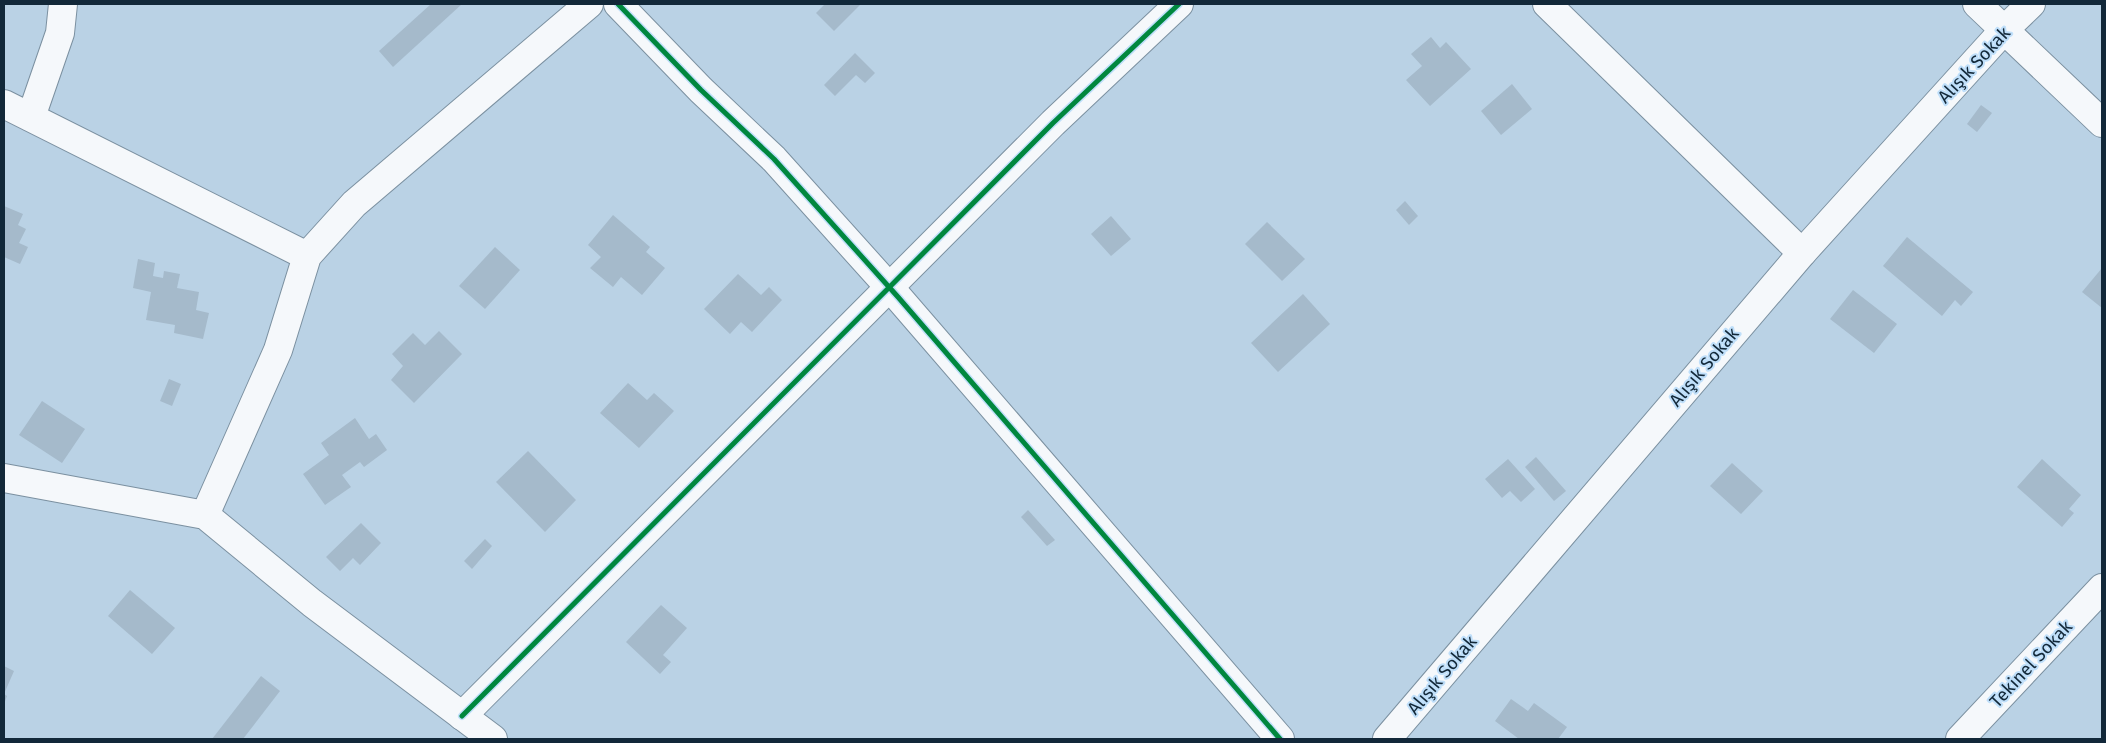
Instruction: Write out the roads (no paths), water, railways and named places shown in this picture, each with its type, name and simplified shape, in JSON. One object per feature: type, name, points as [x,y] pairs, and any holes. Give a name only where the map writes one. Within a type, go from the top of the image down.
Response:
[{"type":"street","points":[[31,117],[60,33],[63,4]]},
{"type":"street","points":[[205,515],[278,350],[307,256],[354,204],[589,4]]},
{"type":"street","points":[[618,4],[701,90],[774,159],[890,288],[1280,739]]},
{"type":"street","points":[[462,716],[712,463],[890,288],[1053,123],[1179,4]]},
{"type":"street","points":[[1547,4],[1802,253]]},
{"type":"street","points":[[1977,4],[2102,123]]},
{"type":"street","name":"Alışık Sokak","points":[[1387,739],[1802,253],[2004,30],[2031,4]]},
{"type":"street","points":[[4,104],[307,256]]},
{"type":"street","points":[[4,478],[205,515],[312,603],[493,739]]},
{"type":"street","name":"Tekinel Sokak","points":[[1960,739],[2102,588]]}]
